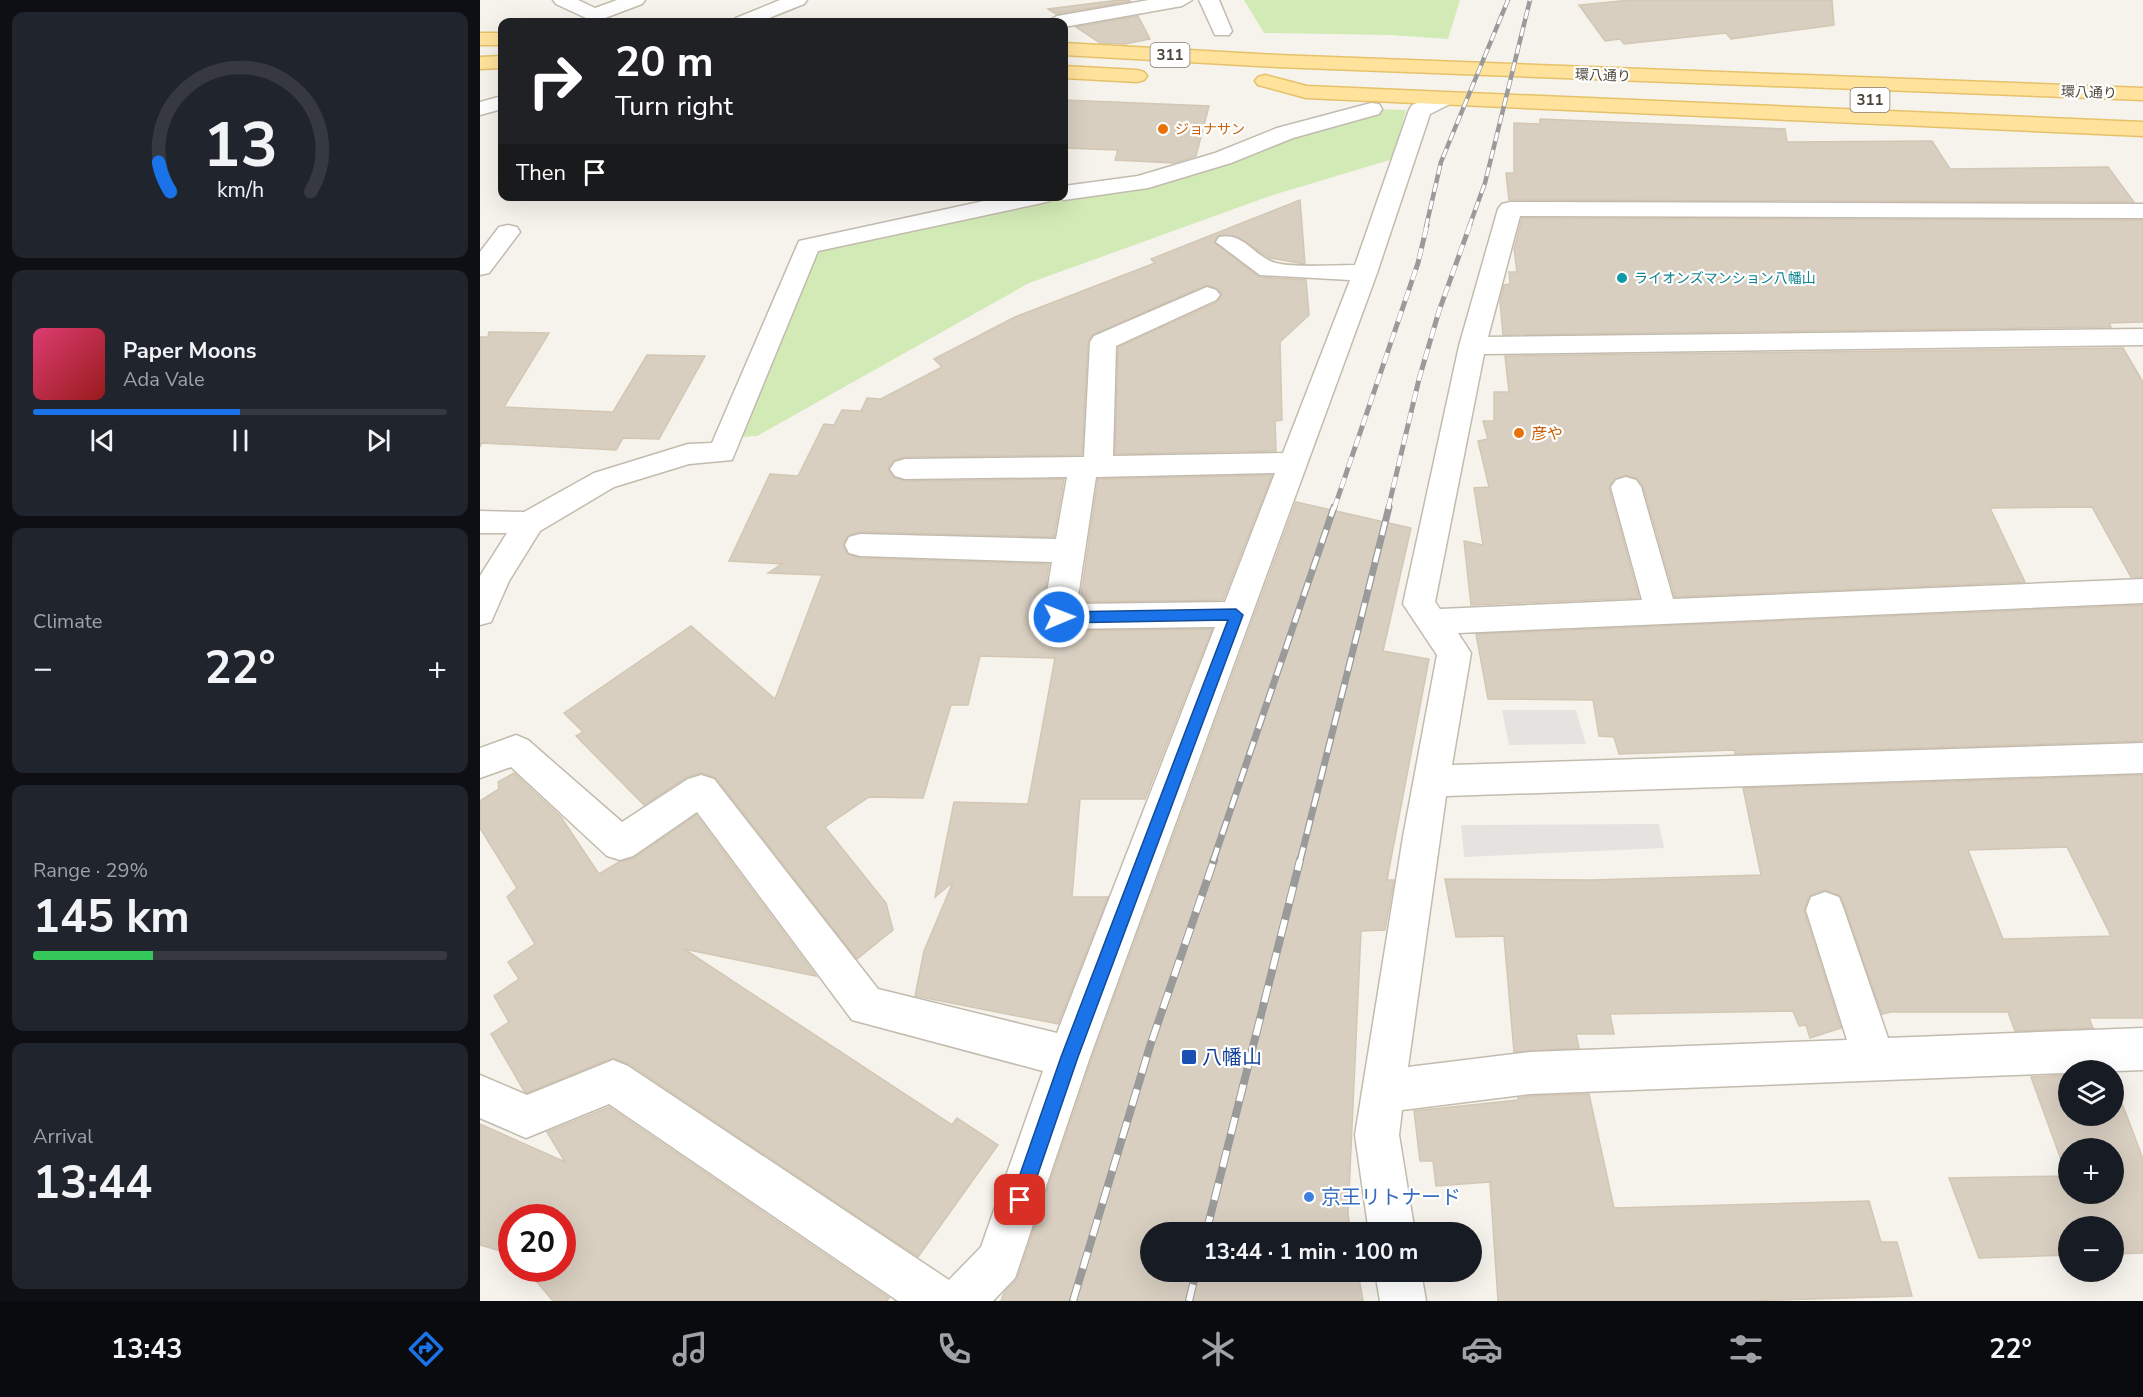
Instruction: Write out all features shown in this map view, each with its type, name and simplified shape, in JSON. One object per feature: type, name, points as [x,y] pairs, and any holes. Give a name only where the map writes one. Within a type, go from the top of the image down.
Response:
[{"type":"main road","points":[[480,39],[498,39]]},
{"type":"main road","name":"環八通り","points":[[1068,49],[1598,82],[2143,111]]},
{"type":"main road","points":[[1277,61],[1447,54],[2143,78]]},
{"type":"main road","points":[[480,63],[498,62]]},
{"type":"main road","name":"311","points":[[1068,72],[1158,76]]},
{"type":"main road","name":"環八通り","points":[[1241,80],[1598,82],[2143,94]]},
{"type":"main road","points":[[1265,81],[1306,92],[2143,129]]},
{"type":"street","points":[[563,0],[593,18]]},
{"type":"street","points":[[597,18],[635,0]]},
{"type":"street","points":[[753,18],[797,0]]},
{"type":"street","points":[[1056,17],[1182,0]]},
{"type":"street","points":[[1209,0],[1222,31]]},
{"type":"street","points":[[961,1301],[999,1262],[1069,1057],[1365,273],[1420,110],[1442,99]]},
{"type":"street","points":[[480,109],[498,103]]},
{"type":"street","points":[[1068,193],[1140,183],[1222,158],[1285,133],[1371,109]]},
{"type":"street","points":[[480,613],[494,579],[529,523],[604,480],[688,454],[722,453],[808,246],[1019,201]]},
{"type":"street","points":[[1390,1222],[1377,1134],[1454,653],[1419,604],[1472,346],[1510,209],[2143,211]]},
{"type":"street","points":[[480,268],[508,232]]},
{"type":"street","points":[[1228,242],[1269,270],[1365,273]]},
{"type":"street","points":[[1207,296],[1103,342],[1091,466],[1070,552],[1059,617],[1236,615]]},
{"type":"street","points":[[1472,346],[2143,337]]},
{"type":"street","points":[[904,469],[1292,463]]},
{"type":"street","points":[[1626,487],[1661,612]]},
{"type":"street","points":[[480,522],[529,523]]},
{"type":"street","points":[[860,545],[1070,552]]},
{"type":"street","points":[[1432,622],[2143,591]]},
{"type":"street","points":[[480,764],[516,750],[620,844],[701,790],[866,1006],[1069,1057]]},
{"type":"street","points":[[1432,781],[2143,758]]},
{"type":"street","points":[[1825,910],[1874,1058]]},
{"type":"street","points":[[1385,1091],[1530,1073],[2143,1049]]},
{"type":"street","points":[[480,1096],[526,1117],[613,1081],[939,1301]]},
{"type":"street","points":[[1400,1282],[1403,1301]]},
{"type":"green space","points":[[1244,0],[1460,0],[1448,39],[1391,35],[1264,33]]},
{"type":"green space","points":[[1371,109],[1406,110],[1393,159],[1273,195],[1029,283],[757,436],[729,438],[808,246],[1019,201],[1068,201],[1068,192],[1140,183]]},
{"type":"shaded area","points":[[1502,710],[1576,710],[1586,744],[1509,745]]},
{"type":"shaded area","points":[[1659,824],[1664,848],[1464,857],[1461,825]]},
{"type":"building","points":[[1119,0],[1131,1],[1056,14],[1048,9]]},
{"type":"building","points":[[1631,0],[1832,0],[1834,25],[1731,39],[1726,33],[1624,44],[1620,39],[1605,41],[1579,5]]},
{"type":"building","points":[[1138,16],[1150,39],[1125,44],[1100,43],[1076,27]]},
{"type":"building","points":[[1068,100],[1209,106],[1196,156],[1174,163],[1115,160],[1118,150],[1068,148]]},
{"type":"building","points":[[1540,119],[1785,129],[1787,142],[1932,141],[1950,169],[2108,167],[2134,202],[1509,200],[1506,173],[1514,173],[1514,123],[1540,124]]},
{"type":"building","points":[[1300,200],[1305,264],[1270,258],[1236,236],[1219,235],[1214,242],[1259,277],[1306,280],[1309,315],[1280,342],[1282,420],[1275,421],[1276,451],[1115,454],[1118,347],[1217,302],[1222,294],[1217,288],[1206,285],[1092,335],[1088,342],[1082,455],[905,457],[894,460],[888,468],[893,477],[905,481],[1064,479],[1054,537],[860,532],[848,535],[843,544],[847,554],[860,558],[1049,564],[1041,617],[1046,627],[1058,631],[1212,629],[1145,799],[1080,799],[1072,897],[1108,897],[1058,1024],[915,996],[924,951],[953,882],[935,897],[954,802],[1028,804],[1055,658],[980,656],[968,705],[951,705],[923,798],[869,797],[825,827],[886,903],[893,930],[857,959],[716,778],[702,773],[687,777],[644,805],[576,736],[583,732],[564,713],[691,626],[775,699],[822,575],[768,573],[782,564],[729,561],[770,474],[798,476],[824,424],[834,425],[842,410],[861,411],[867,398],[881,399],[942,367],[934,359],[1015,317],[1155,263],[1151,259]]},
{"type":"building","points":[[1522,218],[2143,220],[2143,322],[2109,323],[2111,327],[1503,335],[1500,301],[1504,285],[1510,284],[1509,272],[1517,272],[1514,249]]},
{"type":"building","points":[[489,332],[549,333],[504,407],[613,412],[647,355],[705,356],[659,439],[623,438],[616,450],[482,443],[480,447],[480,337],[488,337]]},
{"type":"building","points":[[2123,348],[2143,382],[2143,577],[2131,577],[2092,507],[1990,508],[2025,582],[1675,597],[1643,486],[1637,478],[1625,475],[1614,479],[1609,488],[1639,598],[1471,605],[1464,541],[1483,545],[1474,488],[1489,487],[1478,441],[1488,439],[1483,421],[1494,421],[1494,392],[1509,392],[1505,356]]},
{"type":"building","points":[[1272,475],[1223,600],[1080,602],[1098,479]]},
{"type":"building","points":[[1296,502],[1411,528],[1383,651],[1429,659],[1387,880],[1394,880],[1385,930],[1361,931],[1349,1222],[1140,1222],[1140,1282],[1360,1282],[1363,1301],[1001,1301],[1004,1293],[1017,1279],[1092,1058]]},
{"type":"building","points":[[2143,605],[2143,741],[1735,754],[1735,750],[1619,754],[1614,737],[1599,736],[1593,700],[1488,699],[1476,634]]},
{"type":"building","points":[[514,773],[561,817],[599,874],[619,862],[634,858],[696,815],[816,976],[684,949],[952,1125],[957,1118],[998,1145],[918,1257],[629,1064],[612,1058],[527,1093],[524,1091],[491,1034],[509,1022],[494,996],[519,979],[508,962],[535,944],[507,897],[517,888],[480,828],[480,801],[499,789],[498,782]]},
{"type":"building","points":[[2143,775],[2143,1018],[2089,1018],[2093,1028],[2015,1031],[2008,1012],[1891,1012],[1882,1014],[1841,896],[1824,890],[1809,896],[1804,911],[1841,1028],[1810,1038],[1806,1025],[1799,1026],[1793,1011],[1610,1014],[1614,1034],[1576,1034],[1579,1048],[1514,1052],[1504,936],[1456,937],[1445,879],[1592,880],[1761,875],[1743,788]],"holes":[[[2067,847],[2111,936],[2003,939],[1968,850]]]},
{"type":"building","points":[[2058,1076],[2058,1126],[2124,1126],[2124,1109],[2143,1159],[2143,1253],[2124,1254],[2124,1216],[2058,1216],[2058,1255],[1979,1258],[1949,1178],[2058,1176],[2058,1204],[2124,1204],[2124,1138],[2058,1138],[2058,1151],[2031,1077]]},
{"type":"building","points":[[1589,1094],[1614,1208],[1869,1201],[1881,1242],[1897,1242],[1912,1296],[1742,1301],[1498,1301],[1490,1182],[1436,1186],[1433,1161],[1420,1161],[1414,1111],[1518,1100],[1518,1098],[1530,1096]]},
{"type":"building","points":[[609,1107],[889,1298],[887,1301],[553,1301],[537,1282],[576,1282],[576,1204],[498,1204],[498,1250],[480,1245],[480,1124],[565,1162],[547,1132]]},
{"type":"railway","points":[[1426,227],[1441,162],[1508,0]]},
{"type":"railway","points":[[1469,227],[1485,183],[1530,0]]},
{"type":"railway","points":[[1334,509],[1418,263],[1427,225]]},
{"type":"railway","points":[[1388,509],[1419,379],[1439,311],[1470,225]]},
{"type":"railway","points":[[1213,861],[1334,507]]},
{"type":"railway","points":[[1300,861],[1389,507]]},
{"type":"railway","points":[[1073,1301],[1150,1046],[1214,860]]},
{"type":"railway","points":[[1209,1222],[1300,860]]},
{"type":"railway","points":[[1189,1301],[1194,1282]]},
{"type":"place","name":"ジョナサン","points":[[1163,129]]},
{"type":"place","name":"ライオンズマンション八幡山","points":[[1622,278]]},
{"type":"place","name":"彦や","points":[[1519,433]]},
{"type":"place","name":"八幡山","points":[[1189,1057]]},
{"type":"place","name":"京王リトナード","points":[[1309,1197]]},
{"type":"route","points":[[1020,1200],[1069,1057],[1236,615],[1059,617]]}]
